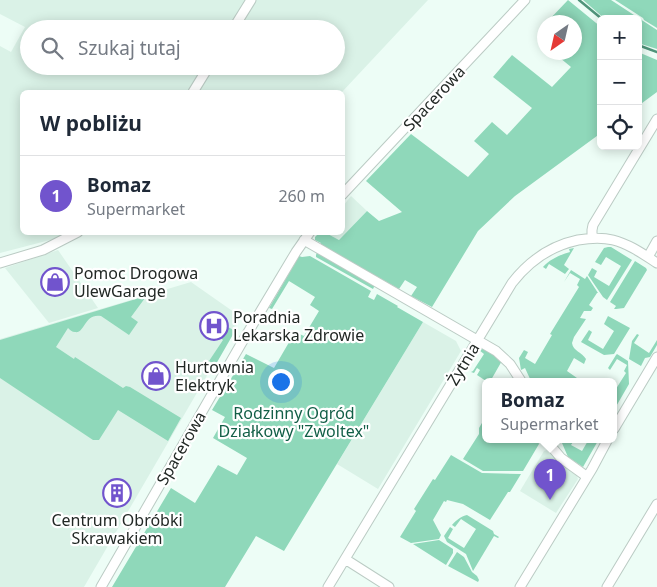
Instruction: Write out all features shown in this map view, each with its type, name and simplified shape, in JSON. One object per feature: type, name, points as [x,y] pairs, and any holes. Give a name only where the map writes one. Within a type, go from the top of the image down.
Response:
[{"type":"street","points":[[239,20],[251,0]]},
{"type":"street","name":"Spacerowa","points":[[345,193],[525,0]]},
{"type":"street","points":[[194,90],[203,75]]},
{"type":"street","points":[[592,238],[593,225],[657,119]]},
{"type":"street","points":[[0,263],[43,250],[72,235]]},
{"type":"street","points":[[307,236],[496,350],[506,358],[519,378]]},
{"type":"street","name":"Spacerowa","points":[[101,587],[241,344],[307,236]]},
{"type":"street","name":"Żytnia","points":[[328,587],[512,283],[525,267],[554,248],[569,242],[592,238],[614,240],[626,244],[657,263]]},
{"type":"street","points":[[648,257],[657,242]]},
{"type":"street","points":[[617,424],[657,357]]},
{"type":"street","points":[[549,443],[561,458],[586,476]]},
{"type":"street","points":[[520,587],[606,443]]},
{"type":"street","points":[[607,587],[656,509]]},
{"type":"street","points":[[345,559],[389,587]]},
{"type":"shaded area","points":[[0,0],[428,0],[344,90],[20,90],[20,235],[69,235],[0,253],[0,46],[11,52],[20,36],[20,75],[345,75],[345,20],[20,20],[20,24],[0,14]]},
{"type":"shaded area","points":[[351,196],[367,211],[345,234],[345,204]]},
{"type":"shaded area","points":[[330,235],[344,235],[339,240]]},
{"type":"shaded area","points":[[58,250],[98,308],[49,323],[5,268]]},
{"type":"shaded area","points":[[191,282],[241,317],[84,587],[0,587],[0,339]]},
{"type":"shaded area","points":[[423,322],[456,341],[461,351],[378,489],[337,464]]},
{"type":"shaded area","points":[[547,450],[560,464],[577,476],[578,479],[556,513],[520,491],[544,451]]},
{"type":"green space","points":[[568,0],[597,24],[597,136],[515,196],[478,231],[432,307],[411,296],[417,287],[405,280],[399,289],[315,240],[317,235],[330,235],[339,240],[367,211],[379,221],[402,212],[366,181],[411,134],[468,177],[489,154],[474,141],[492,122],[507,135],[532,108],[493,77],[512,55],[552,87],[571,67],[562,60],[582,60],[582,15],[554,15]]},
{"type":"green space","points":[[583,0],[611,0],[634,15],[600,15]]},
{"type":"green space","points":[[615,0],[657,0],[657,28],[644,20],[642,15],[638,15]]},
{"type":"green space","points":[[642,20],[657,30],[657,49],[642,44]]},
{"type":"green space","points":[[642,54],[657,60],[657,92],[642,103]]},
{"type":"green space","points":[[608,247],[632,260],[607,300],[588,275],[592,268],[597,271],[594,277],[609,286],[621,266],[606,257],[601,265],[595,262],[604,248]]},
{"type":"green space","points":[[574,248],[564,265],[569,269],[565,274],[549,264],[546,269],[543,267],[555,258],[570,252],[569,249]]},
{"type":"green space","points":[[317,252],[375,285],[373,289],[316,257]]},
{"type":"green space","name":"Rodzinny Ogród Działkowy \"Zwoltex\"","points":[[299,256],[310,256],[371,291],[368,297],[374,300],[377,294],[423,322],[284,551],[256,536],[225,587],[112,587],[171,488],[195,503],[218,465],[237,475],[247,458],[213,438],[225,417],[212,410],[246,354],[274,368],[295,332],[304,336],[319,311],[310,305],[315,297],[289,281],[272,309],[269,308]]},
{"type":"green space","points":[[635,261],[647,270],[624,308],[614,309],[616,306],[610,302]]},
{"type":"green space","points":[[571,270],[585,279],[587,276],[598,293],[589,305],[593,308],[591,311],[584,311],[580,318],[586,319],[572,343],[574,348],[586,359],[584,364],[574,358],[567,371],[577,378],[530,378],[525,368],[521,370],[519,358],[524,350],[528,352],[525,358],[535,364],[552,335],[550,334],[579,287],[577,285],[580,279],[570,273],[564,282]]},
{"type":"green space","points":[[156,293],[150,301],[145,298],[131,317],[138,322],[129,335],[101,316],[95,316],[88,320],[78,332],[73,332],[68,328],[56,347],[123,388],[126,386],[130,387],[181,418],[168,441],[118,410],[99,440],[93,440],[0,378],[0,340]]},
{"type":"green space","points":[[608,316],[630,328],[614,354],[604,355],[581,342],[589,330],[592,332],[588,340],[603,349],[614,331],[604,324]]},
{"type":"green space","points":[[228,327],[235,331],[216,364],[214,364],[209,361],[223,340],[220,337]]},
{"type":"green space","points":[[637,334],[639,335],[634,343],[649,353],[657,340],[657,345],[650,357],[645,358],[641,366],[629,359],[632,341]]},
{"type":"green space","points":[[479,346],[503,359],[492,378],[482,378],[477,375],[480,370],[477,368],[474,373],[471,372],[484,354],[479,350]]},
{"type":"green space","points":[[617,354],[628,361],[629,384],[617,405],[617,387],[626,373],[624,371],[627,365],[617,359],[610,370],[608,368]]},
{"type":"green space","points":[[482,423],[482,443],[539,444],[523,471],[483,471],[463,459],[479,434],[479,428]]},
{"type":"green space","points":[[562,443],[572,443],[571,445],[582,451],[587,443],[597,443],[583,467],[568,457]]},
{"type":"green space","points":[[451,455],[482,473],[521,474],[490,520],[463,504],[447,500],[446,502],[444,501],[433,520],[441,535],[439,539],[411,543],[400,537],[416,511],[414,509]]},
{"type":"green space","points":[[467,515],[493,531],[499,537],[494,536],[473,571],[466,554],[447,542],[444,536],[450,527],[453,529],[448,538],[464,548],[476,529],[461,519],[455,527],[452,525],[459,518]]},
{"type":"green space","points":[[439,540],[453,549],[453,553],[446,565],[413,544]]},
{"type":"green space","points":[[457,552],[464,557],[472,572],[477,576],[478,582],[448,566]]},
{"type":"waterway","points":[[579,0],[597,15]]},
{"type":"waterway","points":[[642,46],[657,52]]},
{"type":"place","name":"Pomoc Drogowa UlewGarage","points":[[55,282]]},
{"type":"place","name":"Poradnia Lekarska Zdrowie","points":[[214,326]]},
{"type":"place","name":"Hurtownia Elektryk","points":[[156,376]]},
{"type":"place","name":"Centrum Obróbki Skrawakiem","points":[[117,493]]},
{"type":"place","name":"Bomaz","points":[[550,500]]}]
